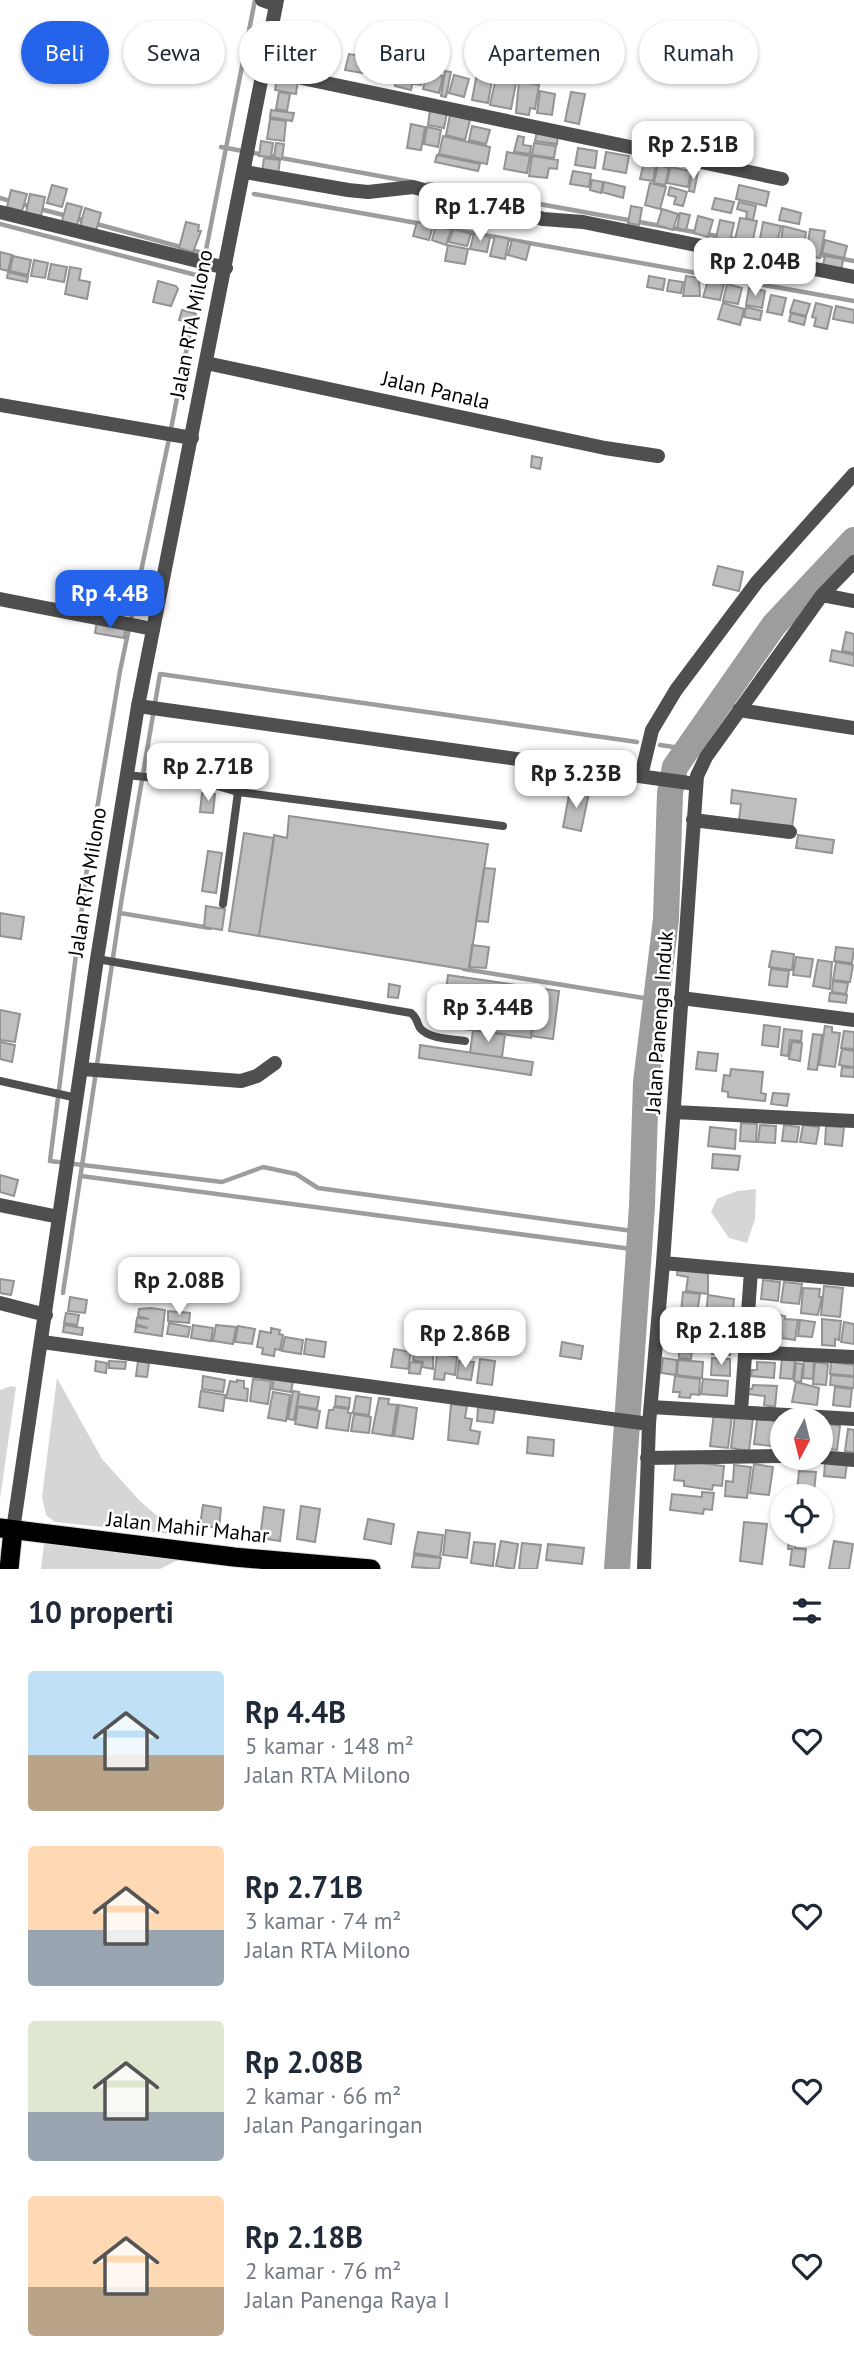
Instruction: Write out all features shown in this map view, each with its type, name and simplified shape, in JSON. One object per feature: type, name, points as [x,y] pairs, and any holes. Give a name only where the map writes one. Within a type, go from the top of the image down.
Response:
[{"type":"highway","name":"Jalan Mahir Mahar","points":[[6,1529],[234,1557],[371,1569]]},
{"type":"highway","name":"Jalan RTA Milono","points":[[6,1529],[9,1569]]},
{"type":"highway","points":[[208,1569],[234,1557]]},
{"type":"street","name":"Jalan RTA Milono","points":[[270,21],[272,2]]},
{"type":"street","name":"Jalan RTA Milono","points":[[6,1529],[42,1342],[82,1069],[132,776],[138,706],[261,84]]},
{"type":"street","points":[[331,84],[782,179]]},
{"type":"street","points":[[245,172],[348,190],[375,191],[413,187],[475,204],[488,201],[543,219],[583,222],[854,277]]},
{"type":"street","points":[[0,212],[226,268]]},
{"type":"street","name":"Jalan Panala","points":[[206,363],[605,448],[658,456]]},
{"type":"street","points":[[0,405],[192,438]]},
{"type":"street","points":[[641,776],[652,730],[676,690],[757,583],[854,474]]},
{"type":"street","points":[[138,706],[691,783],[739,709],[822,595],[854,562]]},
{"type":"street","points":[[822,595],[854,601]]},
{"type":"street","points":[[0,598],[153,629]]},
{"type":"street","points":[[739,709],[854,728]]},
{"type":"street","name":"Jalan Panenga Induk","points":[[644,1569],[647,1458],[643,1424],[651,1407],[663,1263],[693,820],[691,783]]},
{"type":"street","points":[[693,820],[790,832]]},
{"type":"street","points":[[681,998],[854,1020]]},
{"type":"street","points":[[82,1069],[241,1081],[257,1076],[275,1063]]},
{"type":"street","points":[[674,1112],[854,1121]]},
{"type":"street","points":[[0,1205],[59,1217]]},
{"type":"street","points":[[663,1263],[854,1280]]},
{"type":"street","points":[[741,1411],[751,1271]]},
{"type":"street","points":[[0,1303],[46,1315]]},
{"type":"street","points":[[42,1342],[643,1424]]},
{"type":"street","points":[[745,1352],[854,1357]]},
{"type":"street","points":[[651,1407],[854,1419]]},
{"type":"street","points":[[647,1458],[770,1457]]},
{"type":"street","points":[[833,1458],[854,1460]]},
{"type":"lane","points":[[132,776],[211,784],[238,792],[503,826]]},
{"type":"lane","points":[[223,904],[238,792]]},
{"type":"lane","points":[[102,960],[411,1013],[416,1017],[420,1028],[431,1036],[465,1041]]},
{"type":"lane","points":[[0,1081],[78,1098]]},
{"type":"shaded area","points":[[756,1189],[755,1219],[747,1243],[729,1238],[711,1212],[717,1199],[737,1191]]},
{"type":"shaded area","points":[[57,1378],[102,1459],[139,1500],[179,1535],[55,1522],[46,1515],[42,1497]]},
{"type":"shaded area","points":[[16,1387],[0,1499],[0,1390]]},
{"type":"shaded area","points":[[44,1544],[186,1556],[160,1569],[41,1569]]},
{"type":"building","points":[[349,54],[355,55],[355,72],[345,70]]},
{"type":"building","points":[[454,75],[464,78],[464,84],[468,84],[464,97],[449,93]]},
{"type":"building","points":[[276,84],[297,84],[296,94],[275,90]]},
{"type":"building","points":[[395,84],[412,84],[411,90]]},
{"type":"building","points":[[424,84],[441,84],[439,93],[423,89]]},
{"type":"building","points":[[443,84],[449,84],[446,97],[441,96]]},
{"type":"building","points":[[475,84],[491,84],[488,103],[472,100]]},
{"type":"building","points":[[495,84],[516,84],[511,109],[490,105]]},
{"type":"building","points":[[519,84],[539,85],[535,109],[530,108],[529,115],[516,113]]},
{"type":"building","points":[[540,91],[555,94],[552,115],[537,113]]},
{"type":"building","points":[[279,92],[290,94],[287,111],[276,109]]},
{"type":"building","points":[[571,92],[585,94],[579,124],[565,121]]},
{"type":"building","points":[[271,110],[294,113],[292,121],[270,117]]},
{"type":"building","points":[[430,110],[447,113],[444,128],[428,125]]},
{"type":"building","points":[[450,115],[470,120],[465,140],[446,135]]},
{"type":"building","points":[[270,119],[286,121],[284,141],[267,139]]},
{"type":"building","points":[[411,124],[425,127],[421,150],[407,148]]},
{"type":"building","points":[[472,126],[490,130],[486,144],[469,140]]},
{"type":"building","points":[[427,127],[441,130],[438,147],[424,144]]},
{"type":"building","points":[[537,131],[558,135],[557,144],[535,141]]},
{"type":"building","points":[[443,136],[490,147],[487,164],[439,154]]},
{"type":"building","points":[[518,136],[524,137],[523,145],[531,146],[530,154],[514,152]]},
{"type":"building","points":[[261,141],[273,143],[271,157],[259,156]]},
{"type":"building","points":[[276,143],[284,144],[282,159],[274,157]]},
{"type":"building","points":[[534,143],[556,146],[554,158],[532,155]]},
{"type":"building","points":[[578,148],[597,151],[595,168],[575,165]]},
{"type":"building","points":[[507,152],[530,156],[527,173],[504,169]]},
{"type":"building","points":[[606,152],[629,156],[626,173],[603,169]]},
{"type":"building","points":[[437,155],[480,164],[478,171],[435,162]]},
{"type":"building","points":[[532,156],[558,160],[557,169],[549,168],[547,178],[529,176]]},
{"type":"building","points":[[264,158],[280,160],[278,175],[262,173]]},
{"type":"building","points":[[644,162],[656,164],[653,181],[640,179]]},
{"type":"building","points":[[658,165],[669,168],[665,185],[654,183]]},
{"type":"building","points":[[670,167],[691,171],[688,187],[667,183]]},
{"type":"building","points":[[692,170],[698,172],[694,192],[689,191]]},
{"type":"building","points":[[573,171],[591,174],[589,187],[570,184]]},
{"type":"building","points":[[592,180],[603,182],[601,193],[590,190]]},
{"type":"building","points":[[604,182],[625,187],[623,198],[602,192]]},
{"type":"building","points":[[650,183],[666,187],[660,209],[645,205]]},
{"type":"building","points":[[52,185],[67,189],[62,207],[47,203]]},
{"type":"building","points":[[739,185],[769,192],[766,206],[736,199]]},
{"type":"building","points":[[670,187],[687,192],[683,206],[674,204],[676,197],[668,195]]},
{"type":"building","points":[[11,190],[27,194],[22,211],[7,207]]},
{"type":"building","points":[[30,194],[45,197],[41,216],[26,213]]},
{"type":"building","points":[[715,198],[734,202],[731,213],[712,209]]},
{"type":"building","points":[[739,202],[756,206],[753,220],[746,218],[747,212],[737,209]]},
{"type":"building","points":[[67,203],[82,207],[77,225],[62,221]]},
{"type":"building","points":[[631,206],[642,208],[639,225],[628,223]]},
{"type":"building","points":[[85,208],[101,213],[96,231],[80,226]]},
{"type":"building","points":[[782,208],[801,213],[799,224],[779,220]]},
{"type":"building","points":[[662,209],[678,214],[673,230],[657,225]]},
{"type":"building","points":[[680,213],[690,215],[686,230],[677,228]]},
{"type":"building","points":[[698,216],[713,220],[708,237],[694,233]]},
{"type":"building","points":[[740,218],[757,221],[752,244],[735,240]]},
{"type":"building","points":[[720,220],[734,223],[730,241],[716,238]]},
{"type":"building","points":[[186,222],[199,225],[198,231],[201,231],[193,252],[179,248]]},
{"type":"building","points":[[417,222],[433,226],[429,240],[413,236]]},
{"type":"building","points":[[763,222],[781,226],[776,248],[759,245]]},
{"type":"building","points":[[436,225],[451,230],[446,245],[432,240]]},
{"type":"building","points":[[783,226],[806,232],[805,240],[798,239],[796,251],[780,249]]},
{"type":"building","points":[[453,229],[471,234],[467,246],[449,242]]},
{"type":"building","points":[[810,229],[825,231],[820,258],[806,256]]},
{"type":"building","points":[[474,233],[490,237],[487,252],[470,249]]},
{"type":"building","points":[[495,236],[509,239],[505,259],[490,256]]},
{"type":"building","points":[[512,240],[530,244],[526,260],[508,255]]},
{"type":"building","points":[[825,240],[847,246],[844,258],[822,253]]},
{"type":"building","points":[[448,245],[468,249],[465,264],[445,261]]},
{"type":"building","points":[[0,252],[12,255],[8,271],[0,269]]},
{"type":"building","points":[[13,256],[31,260],[28,275],[10,271]]},
{"type":"building","points":[[825,256],[843,259],[841,273],[822,269]]},
{"type":"building","points":[[34,260],[48,263],[45,278],[31,276]]},
{"type":"building","points":[[51,264],[67,267],[64,282],[48,279]]},
{"type":"building","points":[[70,267],[81,269],[79,280],[90,282],[87,299],[65,294]]},
{"type":"building","points":[[8,272],[28,277],[27,282],[7,278]]},
{"type":"building","points":[[649,276],[665,279],[663,290],[647,287]]},
{"type":"building","points":[[686,276],[699,278],[700,296],[683,296]]},
{"type":"building","points":[[669,280],[683,282],[681,293],[667,291]]},
{"type":"building","points":[[158,281],[178,289],[171,306],[153,302]]},
{"type":"building","points":[[708,281],[724,284],[720,300],[703,297]]},
{"type":"building","points":[[727,284],[742,288],[738,304],[723,301]]},
{"type":"building","points":[[749,288],[765,291],[762,308],[746,305]]},
{"type":"building","points":[[771,295],[786,298],[782,315],[767,312]]},
{"type":"building","points":[[794,300],[810,304],[806,316],[790,312]]},
{"type":"building","points":[[723,303],[744,309],[740,325],[718,319]]},
{"type":"building","points":[[816,303],[832,307],[827,329],[814,326],[816,318],[812,317]]},
{"type":"building","points":[[836,306],[854,310],[854,323],[833,319]]},
{"type":"building","points":[[746,307],[762,311],[760,320],[744,317]]},
{"type":"building","points":[[182,310],[196,314],[194,324],[179,320]]},
{"type":"building","points":[[791,313],[806,317],[804,325],[789,321]]},
{"type":"building","points":[[532,456],[542,458],[540,469],[531,467]]},
{"type":"building","points":[[718,566],[743,572],[739,591],[713,585]]},
{"type":"building","points":[[97,621],[126,627],[124,638],[95,633]]},
{"type":"building","points":[[846,632],[854,634],[854,653],[842,651]]},
{"type":"building","points":[[832,650],[854,655],[854,666],[830,661]]},
{"type":"building","points":[[570,790],[589,793],[581,831],[563,827]]},
{"type":"building","points":[[732,790],[796,799],[792,827],[739,820],[741,804],[731,803]]},
{"type":"building","points":[[202,793],[215,794],[213,813],[200,812]]},
{"type":"building","points":[[289,816],[488,844],[469,970],[259,936],[274,835],[287,838]]},
{"type":"building","points":[[244,833],[274,838],[259,936],[229,931]]},
{"type":"building","points":[[798,835],[834,840],[832,853],[796,848]]},
{"type":"building","points":[[208,851],[222,853],[216,893],[202,891]]},
{"type":"building","points":[[484,868],[495,869],[488,922],[476,921]]},
{"type":"building","points":[[206,906],[225,909],[222,930],[204,927]]},
{"type":"building","points":[[0,913],[24,917],[21,939],[0,936]]},
{"type":"building","points":[[472,945],[489,947],[486,968],[469,967]]},
{"type":"building","points":[[836,947],[854,949],[852,963],[834,961]]},
{"type":"building","points":[[772,951],[794,954],[792,970],[769,967]]},
{"type":"building","points":[[796,957],[813,959],[810,977],[793,975]]},
{"type":"building","points":[[818,960],[832,962],[830,989],[813,986]]},
{"type":"building","points":[[836,962],[853,965],[850,982],[833,980]]},
{"type":"building","points":[[771,969],[789,971],[787,987],[769,985]]},
{"type":"building","points":[[448,975],[538,988],[531,1038],[441,1026]]},
{"type":"building","points":[[833,981],[848,983],[846,994],[832,992]]},
{"type":"building","points":[[389,984],[400,986],[398,998],[388,997]]},
{"type":"building","points":[[538,988],[559,991],[553,1039],[531,1036]]},
{"type":"building","points":[[830,993],[847,995],[846,1003],[829,1001]]},
{"type":"building","points":[[0,1010],[20,1014],[15,1042],[0,1040]]},
{"type":"building","points":[[764,1025],[780,1027],[778,1047],[762,1045]]},
{"type":"building","points":[[825,1026],[832,1027],[832,1032],[840,1033],[835,1067],[819,1065]]},
{"type":"building","points":[[784,1029],[802,1031],[801,1041],[790,1040],[788,1056],[781,1055]]},
{"type":"building","points":[[473,1030],[505,1034],[502,1057],[470,1053]]},
{"type":"building","points":[[844,1031],[854,1032],[854,1049],[841,1048]]},
{"type":"building","points":[[813,1034],[822,1035],[817,1070],[808,1069]]},
{"type":"building","points":[[0,1042],[15,1045],[12,1062],[0,1059]]},
{"type":"building","points":[[792,1042],[802,1043],[800,1061],[789,1059]]},
{"type":"building","points":[[420,1045],[533,1062],[531,1075],[419,1058]]},
{"type":"building","points":[[842,1049],[854,1051],[854,1067],[839,1065]]},
{"type":"building","points":[[698,1052],[718,1054],[716,1071],[696,1069]]},
{"type":"building","points":[[842,1067],[854,1068],[854,1077],[841,1076]]},
{"type":"building","points":[[731,1069],[763,1072],[761,1093],[766,1094],[765,1101],[728,1097],[728,1092],[722,1091],[724,1075],[730,1076]]},
{"type":"building","points":[[773,1093],[789,1094],[787,1106],[771,1104]]},
{"type":"building","points":[[741,1123],[757,1124],[756,1142],[740,1141]]},
{"type":"building","points":[[760,1125],[776,1126],[775,1143],[758,1142]]},
{"type":"building","points":[[784,1125],[799,1127],[797,1142],[782,1141]]},
{"type":"building","points":[[803,1125],[819,1127],[816,1144],[800,1142]]},
{"type":"building","points":[[826,1126],[844,1127],[842,1146],[825,1144]]},
{"type":"building","points":[[710,1127],[736,1130],[735,1149],[708,1146]]},
{"type":"building","points":[[713,1154],[740,1156],[738,1170],[712,1168]]},
{"type":"building","points":[[0,1175],[18,1180],[14,1196],[0,1192]]},
{"type":"building","points":[[678,1268],[708,1272],[708,1294],[686,1291],[688,1277],[677,1275]]},
{"type":"building","points":[[0,1279],[14,1281],[11,1295],[0,1293]]},
{"type":"building","points":[[763,1280],[780,1282],[778,1301],[761,1299]]},
{"type":"building","points":[[784,1282],[802,1284],[799,1304],[781,1302]]},
{"type":"building","points":[[824,1286],[843,1288],[840,1317],[821,1315]]},
{"type":"building","points":[[803,1288],[820,1289],[819,1297],[822,1297],[818,1315],[801,1313]]},
{"type":"building","points":[[683,1292],[700,1294],[697,1313],[681,1312]]},
{"type":"building","points":[[708,1295],[734,1299],[732,1318],[706,1315]]},
{"type":"building","points":[[70,1297],[87,1300],[85,1313],[68,1311]]},
{"type":"building","points":[[139,1309],[165,1310],[162,1336],[135,1332],[136,1326],[148,1328],[136,1324],[137,1318],[149,1319],[138,1316]]},
{"type":"building","points":[[168,1311],[190,1313],[189,1323],[168,1321]]},
{"type":"building","points":[[760,1311],[776,1313],[774,1332],[768,1332],[768,1337],[759,1336]]},
{"type":"building","points":[[66,1313],[79,1315],[77,1325],[64,1323]]},
{"type":"building","points":[[779,1315],[785,1316],[785,1319],[798,1320],[795,1340],[781,1338],[782,1334],[777,1333]]},
{"type":"building","points":[[683,1316],[698,1318],[695,1337],[673,1331],[675,1319],[683,1320]]},
{"type":"building","points":[[716,1318],[733,1320],[731,1333],[714,1331]]},
{"type":"building","points":[[822,1319],[841,1321],[839,1340],[835,1339],[835,1346],[822,1345]]},
{"type":"building","points":[[800,1320],[815,1322],[812,1337],[798,1336]]},
{"type":"building","points":[[844,1322],[854,1324],[854,1344],[841,1342]]},
{"type":"building","points":[[169,1323],[190,1327],[188,1337],[167,1334]]},
{"type":"building","points":[[64,1325],[83,1328],[82,1335],[63,1332]]},
{"type":"building","points":[[193,1325],[213,1328],[211,1341],[191,1338]]},
{"type":"building","points":[[216,1325],[236,1327],[233,1344],[213,1341]]},
{"type":"building","points":[[238,1326],[255,1329],[252,1344],[235,1342]]},
{"type":"building","points":[[271,1328],[280,1330],[279,1334],[283,1335],[280,1350],[275,1349],[274,1356],[262,1354],[263,1348],[257,1347],[260,1331],[271,1333]]},
{"type":"building","points":[[714,1333],[731,1335],[730,1355],[712,1354]]},
{"type":"building","points":[[285,1337],[303,1340],[301,1354],[282,1351]]},
{"type":"building","points":[[670,1337],[693,1338],[691,1359],[679,1358],[679,1351],[669,1350]]},
{"type":"building","points":[[306,1339],[326,1342],[324,1357],[304,1354]]},
{"type":"building","points":[[416,1339],[433,1342],[433,1369],[422,1367],[423,1362],[413,1360]]},
{"type":"building","points":[[439,1339],[451,1341],[449,1356],[457,1357],[455,1375],[445,1373],[444,1380],[434,1379]]},
{"type":"building","points":[[562,1342],[583,1346],[581,1359],[560,1356]]},
{"type":"building","points":[[462,1345],[471,1347],[470,1359],[460,1358]]},
{"type":"building","points":[[394,1349],[411,1352],[408,1369],[391,1367]]},
{"type":"building","points":[[663,1358],[677,1360],[676,1375],[661,1373]]},
{"type":"building","points":[[712,1358],[730,1359],[730,1376],[711,1375]]},
{"type":"building","points":[[782,1358],[795,1359],[793,1379],[780,1378]]},
{"type":"building","points":[[480,1359],[495,1361],[492,1385],[477,1383]]},
{"type":"building","points":[[678,1360],[703,1362],[702,1378],[677,1375]]},
{"type":"building","points":[[96,1361],[107,1363],[106,1373],[95,1371]]},
{"type":"building","points":[[109,1361],[126,1362],[125,1369],[109,1368]]},
{"type":"building","points":[[138,1361],[149,1363],[147,1377],[136,1376]]},
{"type":"building","points":[[459,1361],[474,1362],[471,1380],[457,1378]]},
{"type":"building","points":[[804,1361],[814,1362],[813,1379],[803,1378]]},
{"type":"building","points":[[410,1362],[422,1363],[420,1374],[409,1373]]},
{"type":"building","points":[[757,1362],[775,1363],[774,1378],[751,1376],[752,1370],[757,1370]]},
{"type":"building","points":[[815,1362],[828,1364],[826,1385],[813,1384]]},
{"type":"building","points":[[831,1362],[854,1365],[854,1376],[830,1374]]},
{"type":"building","points":[[796,1363],[803,1364],[801,1382],[794,1381]]},
{"type":"building","points":[[831,1375],[854,1377],[854,1388],[830,1385]]},
{"type":"building","points":[[203,1376],[225,1380],[223,1392],[202,1389]]},
{"type":"building","points":[[675,1376],[700,1379],[699,1395],[679,1397],[680,1392],[673,1392]]},
{"type":"building","points":[[274,1377],[293,1381],[291,1392],[272,1389]]},
{"type":"building","points":[[253,1379],[271,1381],[268,1404],[250,1401]]},
{"type":"building","points":[[703,1379],[728,1381],[727,1396],[701,1394]]},
{"type":"building","points":[[230,1381],[244,1381],[244,1388],[248,1389],[247,1401],[226,1398]]},
{"type":"building","points":[[796,1382],[819,1388],[817,1405],[792,1402]]},
{"type":"building","points":[[753,1385],[777,1386],[775,1407],[764,1405],[765,1396],[747,1394],[748,1389],[752,1389]]},
{"type":"building","points":[[835,1387],[852,1389],[850,1407],[833,1405]]},
{"type":"building","points":[[201,1391],[225,1395],[223,1411],[199,1407]]},
{"type":"building","points":[[293,1391],[299,1392],[294,1420],[288,1419]]},
{"type":"building","points":[[273,1392],[290,1395],[286,1421],[268,1418]]},
{"type":"building","points":[[299,1394],[319,1397],[317,1409],[297,1406]]},
{"type":"building","points":[[336,1396],[350,1398],[349,1408],[335,1406]]},
{"type":"building","points":[[356,1396],[371,1398],[369,1415],[353,1413]]},
{"type":"building","points":[[379,1398],[389,1399],[388,1404],[397,1405],[392,1436],[372,1433]]},
{"type":"building","points":[[451,1404],[467,1406],[465,1418],[472,1419],[470,1430],[480,1432],[478,1444],[448,1440]]},
{"type":"building","points":[[399,1405],[417,1408],[413,1439],[394,1436]]},
{"type":"building","points":[[298,1407],[320,1411],[317,1428],[295,1424]]},
{"type":"building","points":[[334,1407],[348,1409],[348,1413],[351,1413],[348,1431],[326,1428],[329,1410]]},
{"type":"building","points":[[478,1407],[495,1409],[493,1423],[477,1421]]},
{"type":"building","points":[[714,1413],[732,1416],[728,1448],[710,1446]]},
{"type":"building","points":[[354,1414],[371,1417],[369,1433],[351,1431]]},
{"type":"building","points":[[735,1415],[753,1418],[749,1451],[731,1448]]},
{"type":"building","points":[[757,1419],[770,1420],[770,1446],[754,1444]]},
{"type":"building","points":[[833,1425],[840,1426],[837,1450],[833,1450]]},
{"type":"building","points":[[848,1429],[854,1430],[854,1453],[845,1451]]},
{"type":"building","points":[[528,1437],[554,1440],[553,1456],[527,1453]]},
{"type":"building","points":[[676,1460],[724,1466],[722,1486],[713,1485],[712,1490],[684,1486],[684,1481],[674,1480]]},
{"type":"building","points":[[833,1463],[847,1464],[845,1478],[824,1476],[824,1470],[833,1470]]},
{"type":"building","points":[[754,1464],[770,1467],[773,1470],[769,1495],[750,1493]]},
{"type":"building","points":[[734,1465],[751,1467],[747,1498],[725,1496],[726,1481],[733,1482]]},
{"type":"building","points":[[799,1471],[816,1472],[815,1484],[798,1484]]},
{"type":"building","points":[[702,1492],[714,1493],[712,1510],[704,1509],[703,1514],[670,1510],[672,1494],[702,1497]]},
{"type":"building","points":[[203,1505],[221,1508],[219,1528],[200,1525]]},
{"type":"building","points":[[301,1506],[320,1509],[315,1542],[297,1539]]},
{"type":"building","points":[[264,1507],[284,1510],[280,1541],[260,1538]]},
{"type":"building","points":[[368,1519],[394,1524],[391,1544],[364,1539]]},
{"type":"building","points":[[744,1522],[767,1524],[762,1564],[740,1561]]},
{"type":"building","points":[[446,1530],[470,1533],[467,1558],[443,1555]]},
{"type":"building","points":[[418,1532],[443,1535],[440,1557],[414,1553]]},
{"type":"building","points":[[501,1541],[518,1544],[514,1569],[496,1566]]},
{"type":"building","points":[[834,1541],[853,1544],[849,1569],[829,1569]]},
{"type":"building","points":[[474,1542],[495,1544],[493,1566],[471,1563]]},
{"type":"building","points":[[522,1543],[541,1545],[537,1569],[519,1569]]},
{"type":"building","points":[[548,1544],[584,1548],[582,1564],[546,1560]]},
{"type":"building","points":[[795,1547],[806,1549],[804,1567],[790,1565],[792,1549],[788,1549]]},
{"type":"building","points":[[414,1555],[441,1558],[439,1569],[412,1567]]},
{"type":"waterway","points":[[255,0],[170,434],[120,671],[86,875],[50,1161],[222,1182],[263,1167],[296,1174],[318,1188],[640,1232]]},
{"type":"waterway","points":[[221,147],[412,182]]},
{"type":"waterway","points":[[428,184],[739,240]]},
{"type":"waterway","points":[[254,194],[854,301]]},
{"type":"waterway","points":[[0,198],[13,202]]},
{"type":"waterway","points":[[21,204],[67,216]]},
{"type":"waterway","points":[[75,218],[206,254]]},
{"type":"waterway","points":[[0,224],[196,275]]},
{"type":"waterway","points":[[793,250],[854,261]]},
{"type":"waterway","points":[[617,1569],[642,1206],[646,1082],[666,919],[670,793],[675,767],[774,625],[854,540]]},
{"type":"waterway","points":[[63,1293],[122,897],[160,674],[637,742]]},
{"type":"waterway","points":[[660,745],[687,749]]},
{"type":"waterway","points":[[624,1563],[643,1294],[647,1164],[672,932],[670,793]]},
{"type":"waterway","points":[[120,913],[210,928]]},
{"type":"waterway","points":[[464,969],[656,1000]]},
{"type":"waterway","points":[[81,1176],[639,1250]]}]
